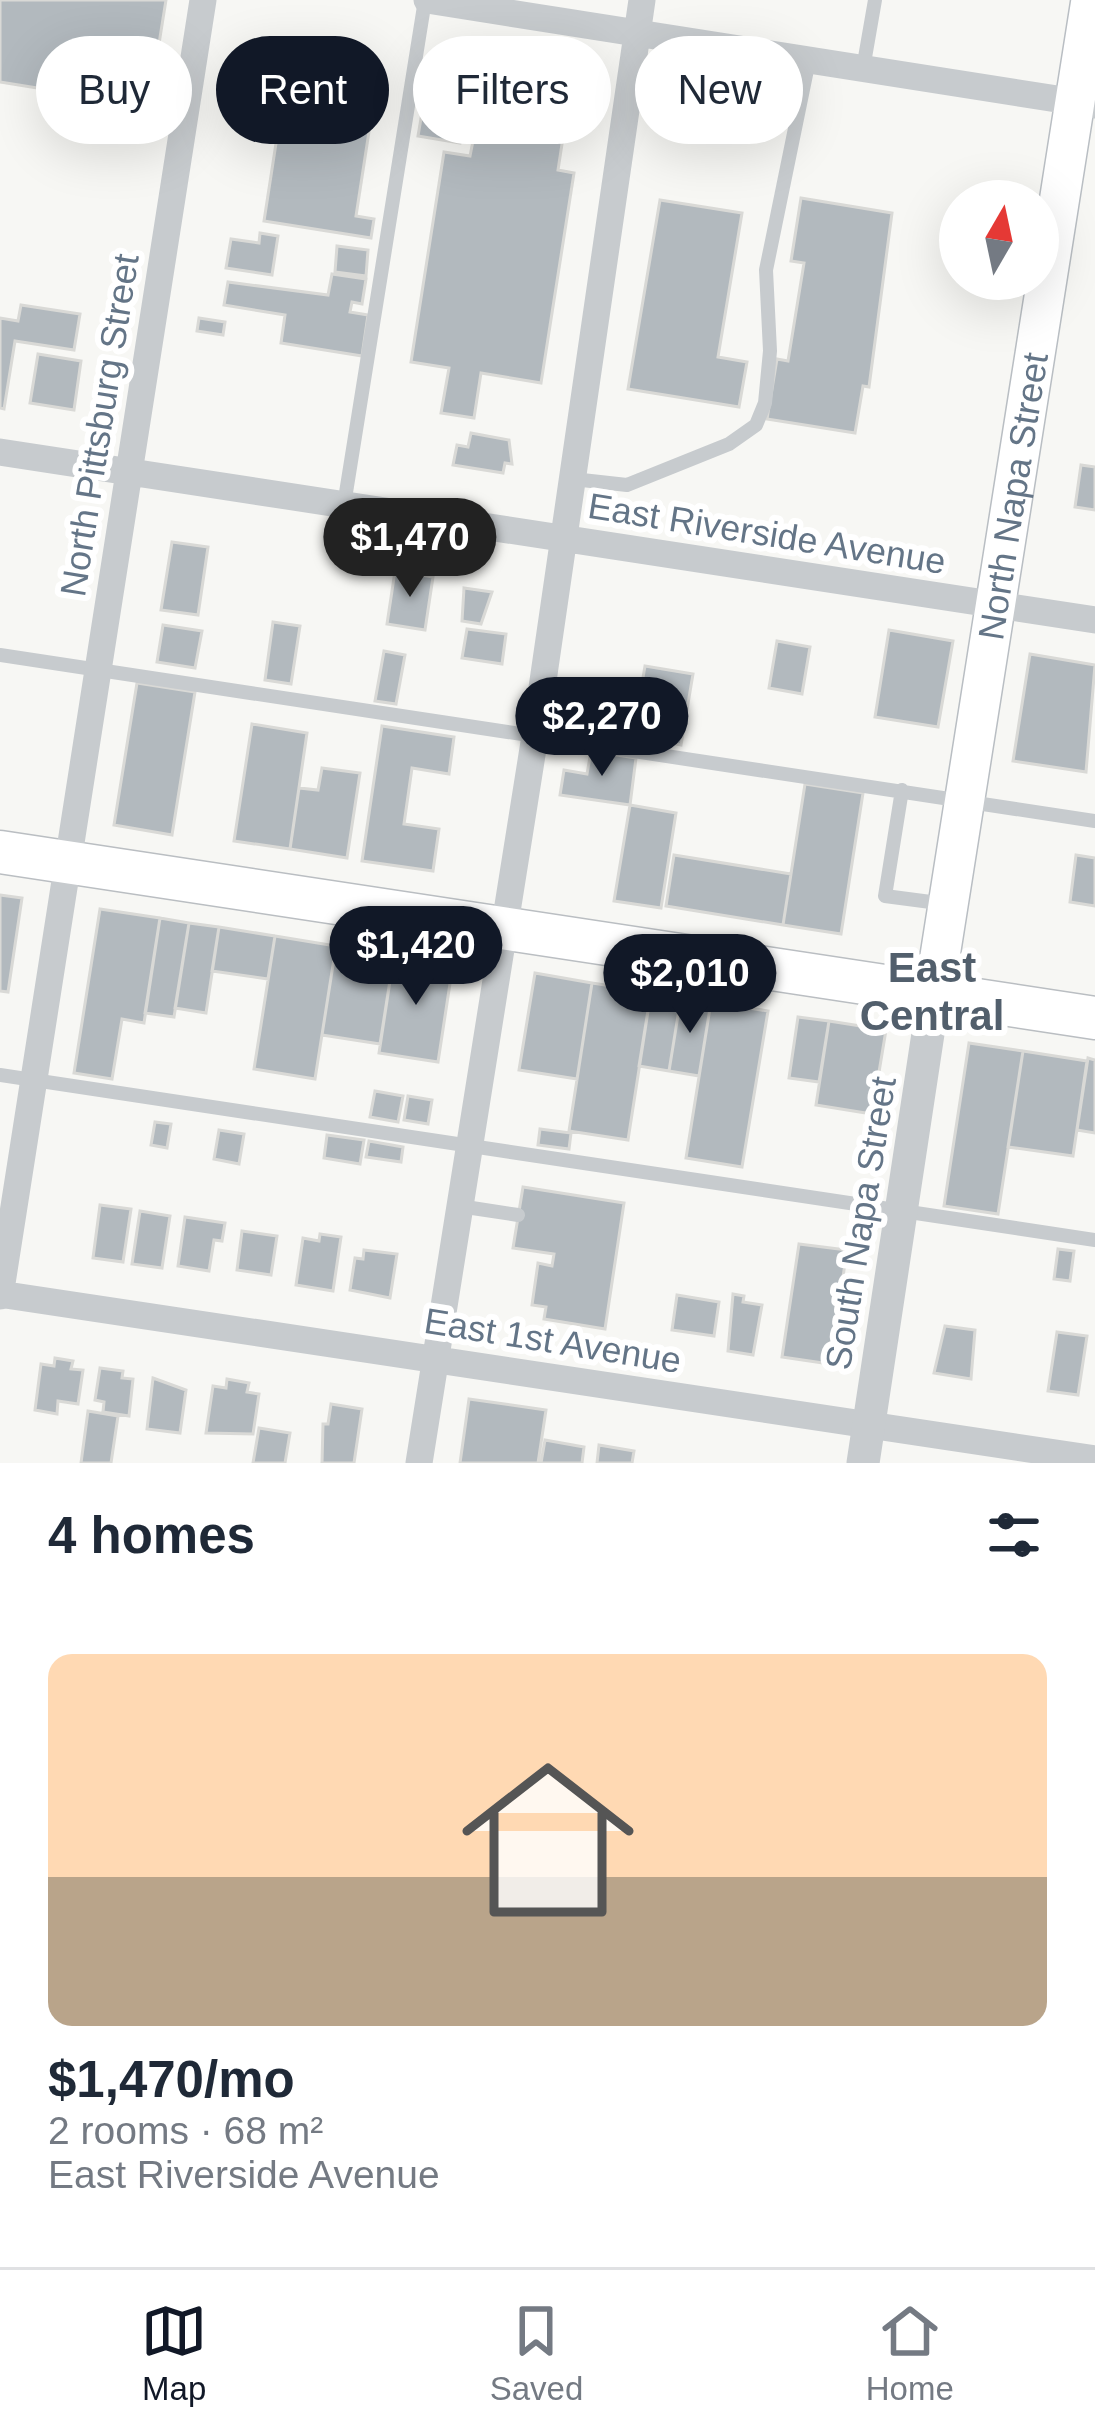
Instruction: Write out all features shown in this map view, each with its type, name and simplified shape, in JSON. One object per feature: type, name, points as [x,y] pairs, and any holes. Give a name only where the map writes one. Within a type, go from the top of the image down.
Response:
[{"type":"main road","name":"North Napa Street","points":[[934,994],[995,605],[1084,104],[1091,0]]},
{"type":"main road","points":[[0,851],[1095,1018]]},
{"type":"street","name":"North Pittsburg Street","points":[[0,1294],[203,0]]},
{"type":"street","points":[[426,0],[1084,104]]},
{"type":"street","points":[[419,1463],[535,736],[642,0]]},
{"type":"street","name":"East Riverside Avenue","points":[[0,452],[1095,620]]},
{"type":"street","name":"South Napa Street","points":[[863,1463],[934,994]]},
{"type":"street","name":"East 1st Avenue","points":[[0,1294],[1095,1459]]},
{"type":"lane","points":[[344,505],[426,0]]},
{"type":"lane","points":[[863,69],[875,0]]},
{"type":"lane","points":[[573,479],[627,485],[729,444],[756,425],[765,403],[770,351],[766,270],[809,61]]},
{"type":"lane","points":[[0,655],[1095,821]]},
{"type":"lane","points":[[902,790],[885,896],[948,904]]},
{"type":"lane","points":[[0,1075],[1095,1240]]},
{"type":"lane","points":[[459,1206],[518,1215]]},
{"type":"building","points":[[0,0],[166,0],[160,36],[36,36],[36,88],[0,82]]},
{"type":"building","points":[[276,144],[367,144],[356,216],[374,219],[371,238],[264,221]]},
{"type":"building","points":[[472,144],[562,144],[558,170],[574,173],[541,383],[481,373],[474,418],[441,413],[449,368],[411,362],[444,152],[470,156]]},
{"type":"building","points":[[801,198],[892,213],[869,387],[863,386],[855,433],[767,419],[777,359],[788,361],[804,263],[791,261]]},
{"type":"building","points":[[660,200],[742,213],[718,357],[747,362],[739,407],[628,389]]},
{"type":"building","points":[[260,233],[278,236],[272,275],[226,268],[231,239],[259,243]]},
{"type":"building","points":[[337,246],[368,250],[366,276],[335,272]]},
{"type":"building","points":[[332,274],[366,279],[362,304],[352,302],[350,312],[368,315],[362,356],[281,343],[285,315],[224,305],[228,282],[328,295]]},
{"type":"building","points":[[21,305],[80,314],[74,350],[15,341],[4,409],[0,408],[0,318],[18,321]]},
{"type":"building","points":[[199,318],[225,322],[223,335],[197,331]]},
{"type":"building","points":[[38,354],[81,361],[74,410],[30,403]]},
{"type":"building","points":[[471,433],[509,440],[512,464],[505,463],[503,473],[453,465],[457,445],[468,447]]},
{"type":"building","points":[[1081,465],[1095,467],[1095,510],[1075,507]]},
{"type":"building","points":[[172,542],[208,547],[198,615],[161,610]]},
{"type":"building","points":[[395,571],[433,577],[425,630],[387,624]]},
{"type":"building","points":[[464,588],[492,592],[481,624],[462,621]]},
{"type":"building","points":[[273,622],[300,626],[291,684],[265,680]]},
{"type":"building","points":[[163,625],[202,631],[195,668],[157,662]]},
{"type":"building","points":[[467,629],[506,634],[502,664],[462,658]]},
{"type":"building","points":[[889,630],[953,641],[938,727],[875,717]]},
{"type":"building","points":[[777,641],[810,647],[802,694],[769,688]]},
{"type":"building","points":[[384,651],[405,655],[396,704],[375,701]]},
{"type":"building","points":[[1030,654],[1095,665],[1086,772],[1013,761]]},
{"type":"building","points":[[645,666],[693,674],[681,745],[633,736]]},
{"type":"building","points":[[137,683],[195,692],[172,835],[114,825]]},
{"type":"building","points":[[252,724],[307,733],[290,849],[234,841]]},
{"type":"building","points":[[382,726],[454,737],[449,774],[412,768],[404,824],[439,829],[433,871],[362,861]]},
{"type":"building","points":[[591,751],[636,758],[630,805],[560,795],[564,770],[587,774]]},
{"type":"building","points":[[322,768],[360,773],[347,858],[290,849],[299,788],[318,790]]},
{"type":"building","points":[[805,784],[863,793],[841,934],[783,925]]},
{"type":"building","points":[[630,805],[676,813],[661,908],[614,901]]},
{"type":"building","points":[[674,855],[791,874],[783,925],[666,906]]},
{"type":"building","points":[[1076,855],[1095,858],[1095,906],[1070,902]]},
{"type":"building","points":[[0,895],[22,898],[8,992],[0,991]]},
{"type":"building","points":[[100,909],[160,918],[144,1023],[122,1019],[112,1079],[74,1073]]},
{"type":"building","points":[[160,918],[189,923],[174,1017],[145,1013]]},
{"type":"building","points":[[189,923],[219,927],[206,1013],[175,1008]]},
{"type":"building","points":[[219,927],[275,936],[268,979],[212,971]]},
{"type":"building","points":[[275,936],[336,946],[315,1079],[254,1069]]},
{"type":"building","points":[[336,946],[394,955],[380,1044],[322,1035]]},
{"type":"building","points":[[394,955],[453,964],[438,1062],[379,1053]]},
{"type":"building","points":[[535,973],[592,983],[577,1079],[519,1070]]},
{"type":"building","points":[[592,983],[651,992],[628,1140],[569,1131]]},
{"type":"building","points":[[651,992],[681,997],[669,1071],[639,1066]]},
{"type":"building","points":[[681,997],[711,1002],[699,1076],[669,1071]]},
{"type":"building","points":[[711,1002],[768,1011],[742,1167],[686,1158]]},
{"type":"building","points":[[798,1017],[829,1021],[819,1082],[789,1078]]},
{"type":"building","points":[[829,1021],[886,1030],[872,1114],[816,1105]]},
{"type":"building","points":[[969,1043],[1023,1051],[998,1214],[944,1206]]},
{"type":"building","points":[[1023,1051],[1087,1061],[1073,1156],[1008,1147]]},
{"type":"building","points":[[1088,1058],[1095,1060],[1095,1133],[1077,1130]]},
{"type":"building","points":[[375,1091],[403,1096],[398,1122],[370,1117]]},
{"type":"building","points":[[408,1096],[432,1100],[428,1124],[404,1120]]},
{"type":"building","points":[[155,1122],[171,1124],[167,1148],[151,1145]]},
{"type":"building","points":[[540,1129],[571,1133],[569,1149],[538,1145]]},
{"type":"building","points":[[219,1130],[244,1134],[239,1164],[214,1159]]},
{"type":"building","points":[[327,1135],[364,1140],[360,1164],[324,1158]]},
{"type":"building","points":[[369,1141],[403,1147],[401,1162],[366,1157]]},
{"type":"building","points":[[523,1187],[624,1203],[605,1329],[544,1319],[546,1307],[532,1305],[538,1263],[552,1266],[554,1254],[513,1248]]},
{"type":"building","points":[[100,1205],[131,1209],[123,1262],[93,1258]]},
{"type":"building","points":[[140,1211],[170,1216],[162,1268],[132,1264]]},
{"type":"building","points":[[185,1217],[225,1223],[222,1241],[214,1240],[209,1271],[178,1266]]},
{"type":"building","points":[[242,1231],[277,1236],[271,1275],[237,1270]]},
{"type":"building","points":[[320,1234],[341,1237],[333,1291],[296,1285],[303,1238],[319,1241]]},
{"type":"building","points":[[799,1244],[847,1250],[830,1364],[782,1357]]},
{"type":"building","points":[[1058,1249],[1074,1251],[1070,1281],[1054,1279]]},
{"type":"building","points":[[364,1250],[397,1254],[390,1298],[350,1290],[355,1258],[363,1259]]},
{"type":"building","points":[[733,1294],[744,1296],[743,1302],[762,1305],[753,1355],[728,1351]]},
{"type":"building","points":[[677,1295],[719,1302],[714,1336],[672,1330]]},
{"type":"building","points":[[945,1326],[975,1330],[971,1379],[934,1373]]},
{"type":"building","points":[[1057,1332],[1087,1336],[1078,1395],[1048,1391]]},
{"type":"building","points":[[55,1358],[73,1361],[71,1369],[83,1370],[78,1404],[58,1401],[57,1414],[35,1410],[41,1364],[54,1366]]},
{"type":"building","points":[[100,1368],[123,1371],[122,1378],[133,1379],[129,1416],[103,1412],[104,1402],[95,1400]]},
{"type":"building","points":[[153,1378],[186,1390],[180,1433],[147,1429]]},
{"type":"building","points":[[227,1379],[249,1383],[247,1392],[259,1394],[253,1434],[206,1433],[213,1386],[226,1388]]},
{"type":"building","points":[[469,1399],[546,1410],[538,1463],[460,1463]]},
{"type":"building","points":[[331,1404],[362,1409],[354,1463],[322,1463],[323,1424],[328,1424]]},
{"type":"building","points":[[88,1411],[118,1416],[111,1463],[81,1463]]},
{"type":"building","points":[[259,1428],[290,1433],[285,1463],[253,1463]]},
{"type":"building","points":[[545,1440],[584,1447],[582,1463],[541,1463]]},
{"type":"building","points":[[599,1445],[634,1451],[632,1463],[597,1463]]},
{"type":"district","name":"East Central","points":[[932,991]]}]
